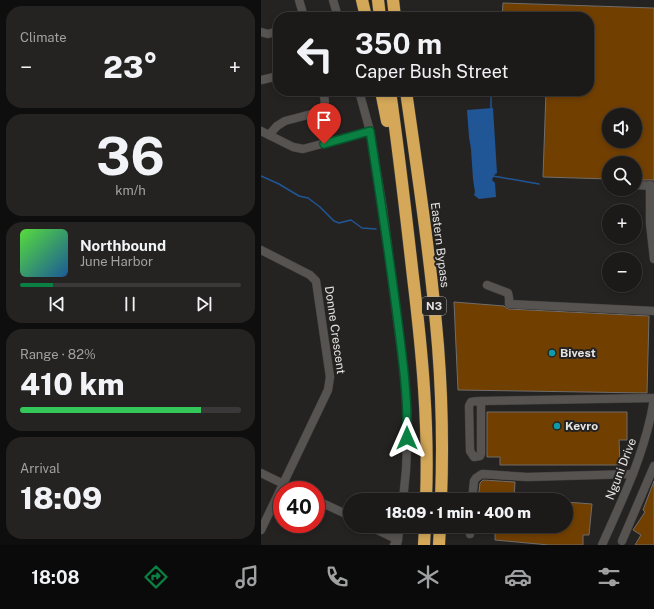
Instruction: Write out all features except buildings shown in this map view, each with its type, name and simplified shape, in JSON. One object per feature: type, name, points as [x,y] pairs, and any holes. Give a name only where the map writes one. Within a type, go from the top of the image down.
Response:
[{"type":"highway","points":[[362,0],[365,12]]},
{"type":"highway","points":[[378,0],[379,12]]},
{"type":"highway","points":[[393,0],[394,12]]},
{"type":"highway","points":[[382,96],[394,158],[403,184]]},
{"type":"highway","name":"N3","points":[[391,96],[403,184],[421,344],[427,435],[426,493]]},
{"type":"highway","name":"Eastern Bypass","points":[[407,96],[429,262],[438,346],[442,424],[441,493]]},
{"type":"highway","points":[[424,545],[425,533]]},
{"type":"highway","points":[[439,545],[440,533]]},
{"type":"street","points":[[299,0],[303,12]]},
{"type":"street","points":[[333,0],[337,12]]},
{"type":"street","points":[[261,32],[267,34],[273,32]]},
{"type":"street","points":[[261,80],[273,77]]},
{"type":"street","points":[[269,135],[277,126],[285,121],[323,110],[326,103],[324,96]]},
{"type":"street","points":[[360,96],[370,131],[383,209],[406,388],[407,445],[404,493]]},
{"type":"street","points":[[261,131],[293,147],[303,149],[370,131]]},
{"type":"street","points":[[652,185],[654,259]]},
{"type":"street","name":"Donne Crescent","points":[[261,250],[310,275],[316,281],[330,377],[328,390],[284,481]]},
{"type":"street","points":[[487,285],[507,293],[509,304],[654,311]]},
{"type":"street","points":[[481,401],[481,454],[480,456],[474,457],[470,451],[469,406],[471,402],[481,401],[654,399]]},
{"type":"street","name":"Nguni Drive","points":[[603,545],[651,433],[654,399]]},
{"type":"street","points":[[622,541],[654,466]]},
{"type":"street","points":[[261,473],[277,481]]},
{"type":"street","points":[[473,493],[474,481],[482,474],[527,477],[633,474]]},
{"type":"street","points":[[325,504],[343,513]]},
{"type":"street","points":[[261,530],[273,505]]},
{"type":"street","points":[[380,533],[396,543],[398,533]]},
{"type":"water","points":[[493,108],[497,173],[494,175],[492,180],[495,183],[496,197],[479,199],[474,195],[475,192],[467,110]]},
{"type":"waterway","points":[[491,96],[491,109]]},
{"type":"waterway","points":[[261,176],[279,184],[299,196],[308,198],[320,207],[334,221],[339,223],[351,220],[362,228],[376,229]]},
{"type":"waterway","points":[[493,176],[539,184]]},
{"type":"place","name":"Bivest","points":[[552,353]]},
{"type":"place","name":"Kevro","points":[[557,426]]},
{"type":"route","points":[[324,144],[370,131],[383,209],[402,355],[407,402],[407,438]]}]
